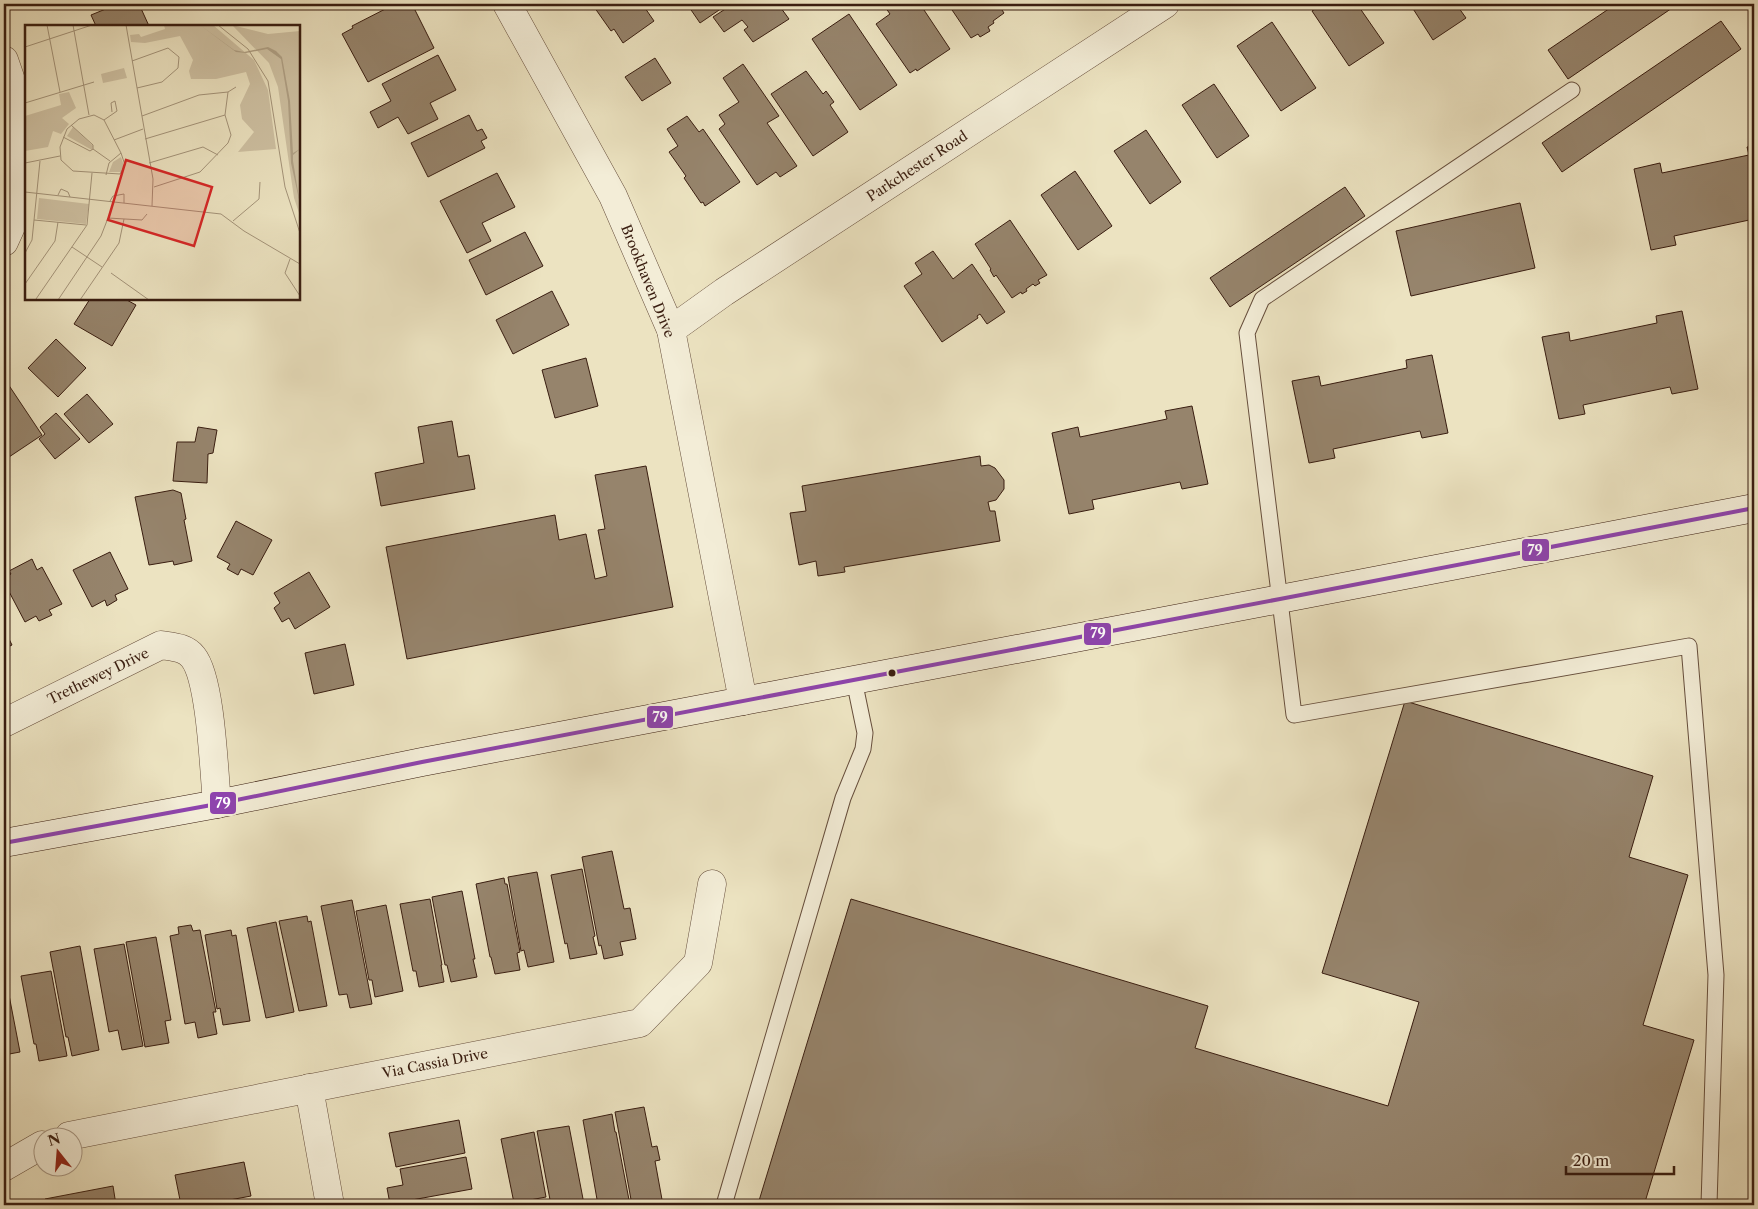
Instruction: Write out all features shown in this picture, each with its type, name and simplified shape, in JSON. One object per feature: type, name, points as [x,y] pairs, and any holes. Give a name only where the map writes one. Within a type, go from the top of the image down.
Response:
[{"type":"street","name":"Brookhaven Drive","points":[[507,4],[612,196],[671,330],[743,701]]},
{"type":"street","name":"Parkchester Road","points":[[671,330],[724,292],[1166,4]]},
{"type":"street","points":[[4,60],[15,92],[23,141],[23,178],[14,220],[4,242]]},
{"type":"street","points":[[4,843],[217,804],[422,762],[1754,508]]},
{"type":"street","name":"Trethewey Drive","points":[[4,723],[162,645],[180,648],[192,656],[200,671],[208,706],[217,804]]},
{"type":"street","name":"Via Cassia Drive","points":[[82,1133],[640,1023],[698,963],[712,884]]},
{"type":"street","points":[[309,1088],[330,1205]]},
{"type":"street","points":[[4,1167],[32,1151]]},
{"type":"lane","points":[[1572,90],[1262,299],[1247,333],[1294,715],[1688,646],[1716,975],[1709,1205]]},
{"type":"lane","points":[[724,1205],[843,798],[864,749],[865,733],[854,680]]},
{"type":"building","points":[[118,4],[139,4],[149,25],[96,25],[91,15]]},
{"type":"building","points":[[395,4],[412,4],[434,48],[368,82],[342,34],[353,28],[352,26]]},
{"type":"building","points":[[592,4],[647,4],[645,8],[654,21],[623,43],[614,29],[611,31]]},
{"type":"building","points":[[687,4],[728,4],[700,23]]},
{"type":"building","points":[[733,4],[778,4],[789,19],[753,42],[744,30],[748,27],[742,20],[724,32],[713,17]]},
{"type":"building","points":[[883,4],[920,4],[950,49],[917,71],[916,69],[910,73],[876,24],[890,14]]},
{"type":"building","points":[[948,4],[998,4],[1004,13],[988,27],[990,31],[980,37],[978,34],[971,38]]},
{"type":"building","points":[[1323,4],[1357,4],[1384,43],[1349,66],[1312,11]]},
{"type":"building","points":[[1410,4],[1456,4],[1466,18],[1433,40]]},
{"type":"building","points":[[1616,4],[1678,4],[1568,79],[1548,50]]},
{"type":"building","points":[[849,14],[897,85],[860,110],[812,39]]},
{"type":"building","points":[[1721,21],[1741,49],[1562,172],[1542,143]]},
{"type":"building","points":[[1272,22],[1316,88],[1281,111],[1237,46]]},
{"type":"building","points":[[438,55],[456,90],[430,103],[438,119],[408,134],[398,117],[378,128],[370,112],[391,101],[382,84]]},
{"type":"building","points":[[655,58],[671,83],[642,101],[625,77]]},
{"type":"building","points":[[743,64],[779,116],[767,123],[797,166],[780,177],[776,172],[757,185],[719,129],[725,124],[719,115],[739,102],[723,78]]},
{"type":"building","points":[[806,71],[823,94],[826,91],[834,102],[830,105],[848,132],[813,156],[771,94]]},
{"type":"building","points":[[1214,84],[1249,136],[1217,158],[1182,105]]},
{"type":"building","points":[[469,115],[477,131],[482,129],[487,138],[481,141],[485,148],[428,177],[411,143]]},
{"type":"building","points":[[687,116],[699,132],[703,129],[740,182],[705,206],[684,178],[686,176],[669,152],[678,146],[667,129]]},
{"type":"building","points":[[1146,130],[1181,182],[1150,204],[1114,151]]},
{"type":"building","points":[[1754,146],[1754,219],[1674,236],[1676,245],[1651,250],[1634,169],[1660,163],[1662,173],[1749,155],[1747,147]]},
{"type":"building","points":[[1075,171],[1112,226],[1078,250],[1041,195]]},
{"type":"building","points":[[497,173],[515,207],[482,223],[491,241],[467,253],[440,201]]},
{"type":"building","points":[[1345,187],[1365,216],[1230,307],[1210,278]]},
{"type":"building","points":[[1520,203],[1535,268],[1411,296],[1396,231]]},
{"type":"building","points":[[1010,220],[1047,275],[1038,280],[1040,283],[1035,286],[1033,284],[1026,289],[1027,291],[1022,294],[1021,292],[1012,298],[996,275],[994,277],[975,244]]},
{"type":"building","points":[[525,232],[543,266],[486,295],[469,260]]},
{"type":"building","points":[[933,251],[953,279],[972,264],[1005,312],[987,324],[980,314],[977,316],[978,318],[942,342],[904,286],[922,274],[915,263]]},
{"type":"building","points":[[552,291],[569,325],[513,354],[496,320]]},
{"type":"building","points":[[89,300],[127,300],[136,305],[112,346],[74,324]]},
{"type":"building","points":[[1682,311],[1698,389],[1672,394],[1670,387],[1583,405],[1585,414],[1559,419],[1542,337],[1569,332],[1570,341],[1657,323],[1656,316]]},
{"type":"building","points":[[56,339],[86,368],[58,397],[28,368]]},
{"type":"building","points":[[1432,355],[1448,433],[1422,438],[1420,431],[1333,449],[1335,458],[1309,463],[1292,381],[1319,376],[1321,386],[1407,368],[1406,360]]},
{"type":"building","points":[[586,358],[598,406],[555,418],[542,370]]},
{"type":"building","points":[[4,381],[7,386],[8,384],[42,435],[6,459],[4,455]]},
{"type":"building","points":[[87,394],[113,424],[89,443],[64,414]]},
{"type":"building","points":[[1192,406],[1208,484],[1182,489],[1180,482],[1092,500],[1094,509],[1069,514],[1052,433],[1078,427],[1080,437],[1167,419],[1165,411]]},
{"type":"building","points":[[56,413],[80,439],[55,459],[39,439],[45,434],[40,427]]},
{"type":"building","points":[[452,421],[458,457],[469,455],[475,489],[381,506],[375,473],[424,463],[418,427]]},
{"type":"building","points":[[198,427],[217,430],[213,453],[208,454],[207,483],[173,481],[177,442],[195,442]]},
{"type":"building","points":[[980,456],[981,466],[989,465],[995,468],[1004,480],[1004,489],[996,500],[988,502],[990,511],[995,511],[1000,541],[844,567],[845,572],[818,576],[816,561],[799,565],[790,513],[806,511],[802,486]]},
{"type":"building","points":[[646,466],[673,607],[407,659],[386,547],[555,515],[559,540],[586,534],[595,579],[607,576],[598,530],[605,529],[595,475]]},
{"type":"building","points":[[173,490],[181,493],[192,561],[174,565],[173,561],[149,565],[135,497]]},
{"type":"building","points":[[236,521],[272,540],[253,575],[241,569],[238,575],[227,569],[230,564],[217,557]]},
{"type":"building","points":[[110,552],[128,589],[115,595],[117,600],[107,606],[105,600],[92,607],[73,570]]},
{"type":"building","points":[[32,559],[37,570],[42,567],[62,604],[49,610],[52,615],[39,621],[36,616],[25,622],[4,582],[4,578],[11,574],[9,571]]},
{"type":"building","points":[[309,572],[330,607],[295,629],[289,618],[282,622],[274,608],[280,603],[274,593]]},
{"type":"building","points":[[4,629],[12,645],[4,649]]},
{"type":"building","points":[[345,644],[354,685],[314,694],[305,653]]},
{"type":"building","points":[[1405,701],[1653,776],[1629,857],[1688,875],[1643,1025],[1694,1040],[1645,1202],[1657,1205],[758,1204],[851,899],[1208,1006],[1195,1048],[1388,1106],[1419,1002],[1322,973]]},
{"type":"building","points":[[612,851],[624,909],[630,908],[636,939],[620,942],[623,955],[604,959],[601,945],[599,946],[582,857]]},
{"type":"building","points":[[582,869],[597,954],[570,959],[567,943],[565,944],[551,875]]},
{"type":"building","points":[[537,872],[554,962],[528,967],[524,950],[521,951],[508,877]]},
{"type":"building","points":[[504,878],[505,884],[507,884],[520,952],[517,953],[520,970],[495,974],[476,884]]},
{"type":"building","points":[[462,891],[477,977],[451,982],[447,965],[445,965],[432,897]]},
{"type":"building","points":[[430,899],[444,982],[419,987],[416,971],[413,971],[400,904]]},
{"type":"building","points":[[352,900],[372,1004],[350,1008],[347,994],[339,995],[321,906]]},
{"type":"building","points":[[386,905],[403,991],[375,997],[372,980],[369,980],[356,911]]},
{"type":"building","points":[[307,916],[308,922],[311,921],[327,1006],[299,1011],[279,921]]},
{"type":"building","points":[[276,922],[294,1012],[266,1018],[247,928]]},
{"type":"building","points":[[191,925],[193,931],[200,930],[216,1012],[213,1012],[217,1034],[198,1038],[195,1022],[185,1024],[170,936],[179,934],[178,927]]},
{"type":"building","points":[[231,930],[232,936],[236,935],[250,1021],[223,1025],[220,1008],[217,1009],[205,935]]},
{"type":"building","points":[[156,937],[171,1020],[165,1021],[169,1043],[145,1047],[126,942]]},
{"type":"building","points":[[124,944],[143,1046],[122,1050],[118,1030],[109,1032],[94,949]]},
{"type":"building","points":[[80,946],[99,1050],[72,1056],[68,1037],[66,1037],[50,952]]},
{"type":"building","points":[[4,969],[20,1052],[4,1055]]},
{"type":"building","points":[[51,971],[67,1056],[39,1061],[21,976]]},
{"type":"building","points":[[644,1107],[652,1147],[657,1146],[660,1160],[655,1161],[663,1205],[632,1205],[615,1112]]},
{"type":"building","points":[[612,1114],[630,1205],[598,1205],[583,1120]]},
{"type":"building","points":[[459,1120],[465,1153],[396,1167],[389,1133]]},
{"type":"building","points":[[569,1126],[584,1204],[551,1205],[537,1131]]},
{"type":"building","points":[[534,1132],[546,1197],[514,1203],[501,1139]]},
{"type":"building","points":[[466,1157],[472,1189],[390,1204],[387,1188],[403,1185],[400,1169]]},
{"type":"building","points":[[244,1162],[251,1196],[203,1205],[181,1205],[175,1175]]},
{"type":"building","points":[[113,1186],[116,1205],[46,1205],[45,1199]]},
{"type":"building","points":[[247,1200],[248,1205],[219,1205]]},
{"type":"transit line","name":"79","points":[[4,843],[217,804],[422,762],[1754,508]]}]
